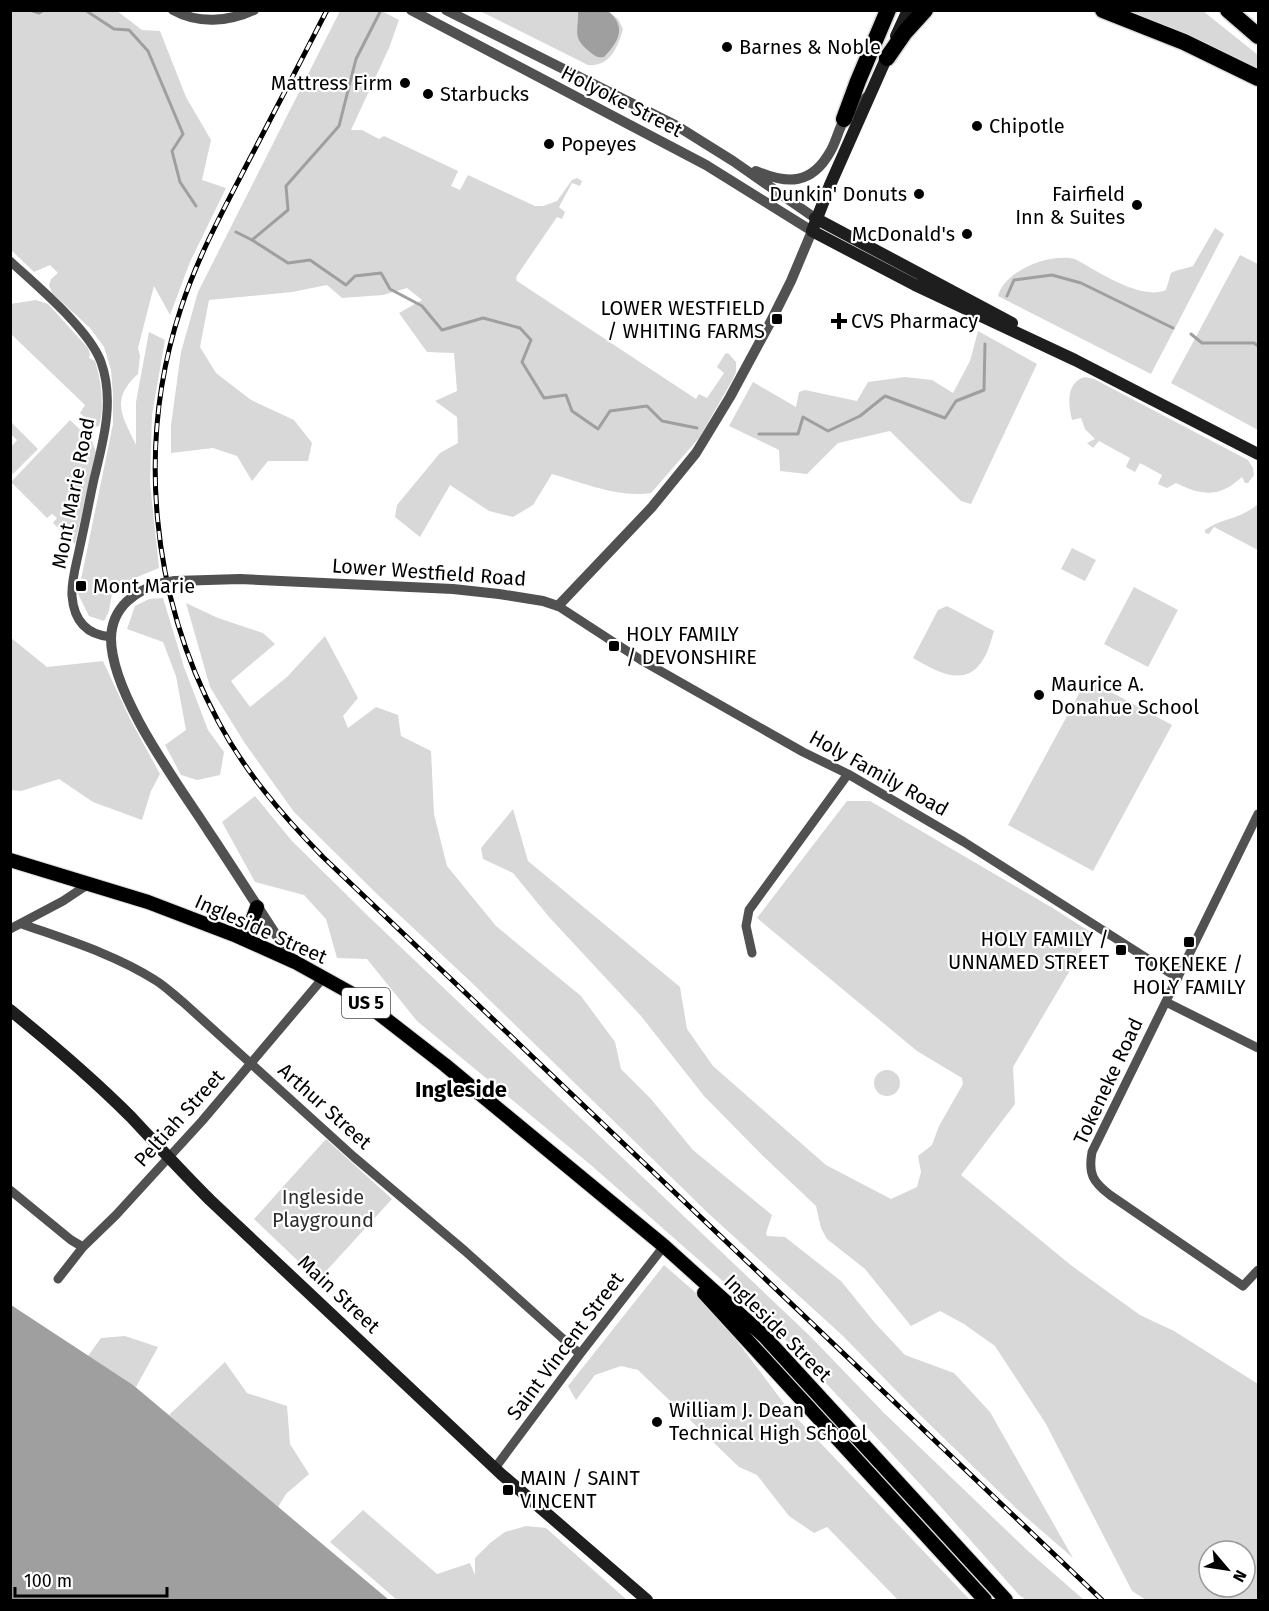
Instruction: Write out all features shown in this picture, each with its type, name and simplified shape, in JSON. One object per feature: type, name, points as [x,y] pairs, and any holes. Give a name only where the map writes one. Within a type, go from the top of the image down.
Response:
[{"type":"highway","points":[[844,119],[888,10]]},
{"type":"highway","points":[[886,58],[925,10]]},
{"type":"highway","points":[[1103,10],[1199,49],[1258,78]]},
{"type":"highway","points":[[1228,10],[1258,36]]},
{"type":"main road","points":[[908,10],[815,218],[812,231],[915,285],[1075,360],[1258,454]]},
{"type":"main road","points":[[815,218],[990,310],[1075,360]]},
{"type":"main road","name":"Ingleside Street","points":[[10,860],[148,902],[237,936],[295,962],[369,1006],[445,1065],[664,1246],[764,1336],[1006,1600]]},
{"type":"main road","points":[[237,936],[250,926],[257,907]]},
{"type":"main road","name":"Main Street","points":[[10,1010],[66,1056],[167,1158],[495,1468],[647,1600]]},
{"type":"main road","name":"Ingleside Street","points":[[664,1246],[822,1423],[986,1600]]},
{"type":"street","points":[[173,10],[183,16],[207,20],[236,17],[254,10]]},
{"type":"street","name":"Holyoke Street","points":[[411,10],[706,165],[812,231]]},
{"type":"street","name":"Holyoke Street","points":[[446,10],[677,126],[733,161],[815,218]]},
{"type":"street","points":[[733,161],[778,180],[799,180],[821,165],[831,150],[844,119],[872,92]]},
{"type":"street","points":[[558,606],[652,507],[700,446],[730,397],[770,323],[812,231]]},
{"type":"street","name":"Mont Marie Road","points":[[10,261],[69,318],[95,349],[102,363],[107,392],[106,425],[72,594],[81,624],[94,634],[111,637]]},
{"type":"street","name":"Lower Westfield Road","points":[[111,637],[116,616],[124,603],[140,591],[175,581],[240,579],[453,589],[543,601],[558,606]]},
{"type":"street","name":"Holy Family Road","points":[[558,606],[680,683],[803,752],[848,774],[1002,865],[1178,978]]},
{"type":"street","points":[[111,637],[119,674],[140,722],[164,763],[295,962]]},
{"type":"street","points":[[752,954],[746,933],[749,909],[848,774]]},
{"type":"street","name":"Tokeneke Road","points":[[1258,814],[1092,1152],[1091,1172],[1099,1186],[1110,1196],[1243,1286],[1258,1270]]},
{"type":"street","points":[[10,929],[63,901],[90,883]]},
{"type":"street","name":"Arthur Street","points":[[22,924],[102,953],[157,981],[580,1354]]},
{"type":"street","name":"Peltiah Street","points":[[58,1280],[83,1247],[116,1215],[251,1064],[323,978]]},
{"type":"street","points":[[1166,1002],[1258,1048]]},
{"type":"street","points":[[10,1190],[71,1240],[83,1247]]},
{"type":"street","name":"Saint Vincent Street","points":[[495,1468],[664,1246]]},
{"type":"green space","points":[[11,10],[117,11],[142,30],[160,31],[186,97],[211,140],[202,180],[226,188],[190,262],[170,315],[154,286],[138,348],[140,356],[138,374],[129,383],[121,400],[126,425],[136,445],[136,402],[149,332],[165,340],[152,415],[150,483],[159,568],[130,580],[112,594],[109,611],[104,621],[89,616],[78,594],[113,424],[111,370],[104,347],[90,328],[52,293],[49,285],[51,279],[58,273],[50,265],[34,272],[11,250]]},
{"type":"green space","points":[[340,11],[382,11],[399,20],[389,48],[351,130],[362,130],[379,139],[384,136],[458,171],[451,186],[460,190],[468,175],[535,206],[543,206],[557,201],[572,180],[577,178],[582,181],[580,186],[572,183],[559,207],[565,212],[562,219],[557,217],[516,277],[517,281],[696,399],[699,394],[707,398],[724,373],[717,367],[725,354],[728,353],[736,362],[733,379],[699,438],[651,493],[614,492],[552,474],[533,505],[513,517],[489,511],[450,485],[420,537],[395,517],[397,505],[440,453],[458,443],[457,417],[435,401],[457,391],[454,353],[427,352],[399,313],[422,300],[407,288],[383,295],[342,298],[327,285],[292,292],[209,300],[200,347],[216,373],[251,400],[294,420],[312,443],[308,461],[268,461],[252,481],[237,456],[213,448],[171,453],[171,425],[181,352],[198,292]]},
{"type":"green space","points":[[480,11],[608,11],[618,19],[623,29],[612,54],[602,63],[588,65]]},
{"type":"green space","points":[[1120,11],[1203,11],[1258,55],[1258,71]]},
{"type":"green space","points":[[1215,228],[1224,234],[1151,374],[998,296],[1009,278],[1019,271],[1041,261],[1065,258],[1075,259],[1132,288],[1156,292],[1166,290],[1171,273],[1193,266]]},
{"type":"green space","points":[[1240,255],[1258,264],[1258,430],[1171,383]]},
{"type":"green space","points":[[36,300],[48,304],[88,348],[89,358],[95,361],[101,393],[102,410],[99,426],[95,427],[80,413],[85,405],[11,334],[10,304]]},
{"type":"green space","points":[[978,331],[1037,364],[971,504],[961,501],[890,431],[838,443],[807,474],[780,471],[779,450],[729,426],[753,382],[796,407],[799,392],[805,390],[857,401],[868,382],[905,377],[932,380],[953,393],[970,361]]},
{"type":"green space","points":[[1085,377],[1094,379],[1248,460],[1254,475],[1248,483],[1245,483],[1242,477],[1218,492],[1202,492],[1176,483],[1167,488],[1158,484],[1162,475],[1140,463],[1135,472],[1126,467],[1130,458],[1099,441],[1093,448],[1087,443],[1095,439],[1085,429],[1081,418],[1072,420],[1070,407],[1071,389],[1074,384]]},
{"type":"green space","points":[[70,420],[92,441],[96,452],[75,544],[53,523],[57,518],[52,514],[47,518],[11,482]]},
{"type":"green space","points":[[11,422],[38,449],[13,474],[11,472],[11,447],[17,440],[11,434]]},
{"type":"green space","points":[[1258,504],[1258,550],[1214,527],[1209,534],[1205,533],[1205,530],[1211,526],[1244,513]]},
{"type":"green space","points":[[1072,548],[1096,560],[1085,581],[1061,569]]},
{"type":"green space","points":[[1134,587],[1178,610],[1148,667],[1104,644]]},
{"type":"green space","points":[[163,598],[184,667],[208,730],[224,752],[220,775],[197,780],[181,775],[165,745],[186,730],[176,676],[163,642],[127,629],[135,606],[149,599]]},
{"type":"green space","points":[[186,603],[218,618],[263,633],[275,644],[231,681],[250,707],[287,677],[325,636],[358,698],[343,716],[348,728],[376,707],[398,715],[401,736],[431,751],[434,814],[447,866],[496,926],[581,996],[615,1042],[621,1069],[651,1099],[693,1150],[772,1215],[767,1236],[785,1237],[841,1281],[905,1355],[954,1373],[990,1412],[1073,1558],[1019,1511],[843,1336],[709,1214],[294,812],[244,742],[210,687]]},
{"type":"green space","points":[[947,606],[994,631],[984,658],[977,668],[969,673],[950,675],[913,658],[938,610]]},
{"type":"green space","points":[[10,637],[47,667],[103,661],[131,721],[160,774],[151,791],[142,820],[93,802],[59,779],[21,791],[11,790]]},
{"type":"green space","points":[[1087,679],[1172,725],[1093,871],[1008,825]]},
{"type":"green space","points":[[255,796],[292,841],[368,916],[811,1337],[884,1413],[1028,1551],[1084,1600],[1026,1600],[1019,1595],[933,1498],[766,1319],[592,1166],[417,1021],[367,959],[337,958],[326,919],[304,895],[255,882],[222,822]]},
{"type":"green space","points":[[847,801],[870,801],[1092,933],[1013,1067],[1015,1104],[961,1175],[1072,1266],[1140,1315],[1174,1331],[1258,1384],[1258,1600],[1146,1600],[1132,1591],[1046,1424],[995,1346],[964,1324],[940,1311],[911,1326],[865,1269],[827,1239],[821,1228],[816,1206],[704,1096],[641,1016],[549,917],[513,873],[483,859],[481,848],[513,809],[528,861],[680,987],[687,1029],[713,1066],[826,1165],[891,1199],[917,1187],[921,1172],[918,1156],[932,1145],[939,1126],[963,1084],[962,1078],[917,1051],[757,918]]},
{"type":"green space","points":[[887,1070],[896,1074],[900,1083],[896,1092],[887,1096],[878,1092],[874,1083],[878,1074]]},
{"type":"green space","name":"Ingleside Playground","points":[[326,1139],[392,1199],[318,1280],[254,1219]]},
{"type":"green space","points":[[664,1265],[695,1292],[734,1337],[789,1410],[970,1600],[898,1600],[827,1527],[814,1533],[789,1516],[757,1475],[739,1467],[638,1370],[621,1366],[595,1375],[576,1400],[568,1386]]},
{"type":"green space","points":[[125,1336],[158,1347],[136,1387],[88,1356],[101,1338]]},
{"type":"green space","points":[[225,1362],[247,1393],[287,1406],[290,1444],[309,1474],[286,1494],[278,1507],[169,1415]]},
{"type":"green space","points":[[363,1510],[437,1574],[470,1563],[475,1575],[475,1558],[505,1532],[526,1526],[546,1528],[627,1600],[397,1600],[330,1542]]},
{"type":"shaded area","points":[[578,11],[608,11],[618,23],[617,40],[604,57],[595,56],[580,42],[577,34]]},
{"type":"shaded area","points":[[11,1305],[133,1385],[389,1600],[11,1600]]},
{"type":"waterway","points":[[30,10],[39,13],[44,10]]},
{"type":"waterway","points":[[85,10],[114,29],[129,30],[148,51],[183,134],[172,151],[180,182],[196,206]]},
{"type":"waterway","points":[[236,232],[252,240],[288,210],[286,186],[339,126],[356,59],[381,10]]},
{"type":"waterway","points":[[252,240],[288,263],[310,260],[346,285],[355,276],[381,273],[390,289],[422,306],[442,330],[483,318],[520,328],[531,340],[522,362],[544,398],[566,395],[572,411],[598,429],[610,411],[647,406],[662,421],[697,428]]},
{"type":"waterway","points":[[1007,296],[1014,280],[1052,275],[1081,283],[1173,328]]},
{"type":"waterway","points":[[1191,334],[1202,343],[1254,343],[1258,346]]},
{"type":"waterway","points":[[759,434],[798,434],[803,417],[828,431],[860,416],[885,396],[945,418],[956,401],[984,390],[985,344]]},
{"type":"railway","points":[[327,10],[227,202],[194,272],[167,359],[158,412],[155,465],[158,518],[165,571],[178,623],[195,673],[218,721],[240,758],[266,793],[323,857],[1102,1600]]},
{"type":"place","name":"Barnes & Noble","points":[[727,47]]},
{"type":"place","name":"Mattress Firm","points":[[405,83]]},
{"type":"place","name":"Starbucks","points":[[428,94]]},
{"type":"place","name":"Chipotle","points":[[977,126]]},
{"type":"place","name":"Popeyes","points":[[549,144]]},
{"type":"place","name":"Dunkin' Donuts","points":[[919,194]]},
{"type":"place","name":"Fairfield Inn & Suites","points":[[1137,205]]},
{"type":"place","name":"McDonald's","points":[[967,234]]},
{"type":"place","name":"LOWER WESTFIELD / WHITING FARMS","points":[[777,319]]},
{"type":"place","name":"CVS Pharmacy","points":[[839,321]]},
{"type":"place","name":"Mont Marie","points":[[81,586]]},
{"type":"place","name":"HOLY FAMILY / DEVONSHIRE","points":[[614,646]]},
{"type":"place","name":"Maurice A. Donahue School","points":[[1039,695]]},
{"type":"place","name":"TOKENEKE / HOLY FAMILY","points":[[1189,942]]},
{"type":"place","name":"HOLY FAMILY / UNNAMED STREET","points":[[1121,950]]},
{"type":"place","name":"William J. Dean Technical High School","points":[[657,1422]]},
{"type":"place","name":"MAIN / SAINT VINCENT","points":[[508,1490]]},
{"type":"district","name":"Ingleside","points":[[461,1089]]}]
